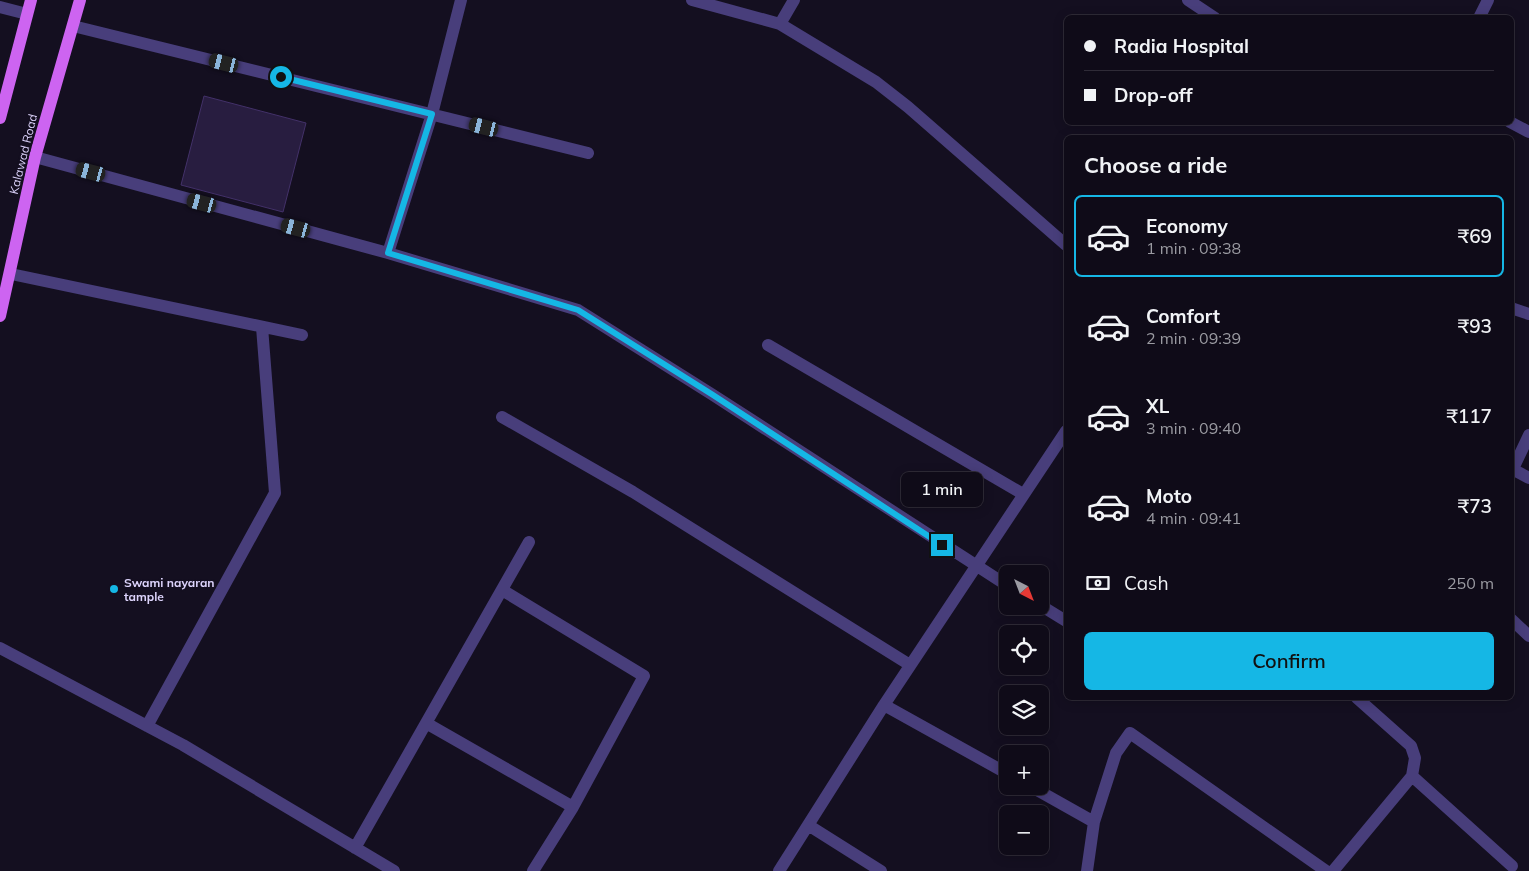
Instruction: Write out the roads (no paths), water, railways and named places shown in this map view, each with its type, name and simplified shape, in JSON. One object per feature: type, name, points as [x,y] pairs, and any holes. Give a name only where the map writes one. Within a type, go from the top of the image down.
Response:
[{"type":"main road","points":[[0,118],[31,0]]},
{"type":"main road","name":"Kalawad Road","points":[[0,316],[11,274],[35,157],[80,0]]},
{"type":"street","points":[[388,253],[432,114],[461,0]]},
{"type":"street","points":[[692,0],[780,24],[883,87],[1064,243]]},
{"type":"street","points":[[780,24],[794,0]]},
{"type":"street","points":[[1188,0],[1210,15]]},
{"type":"street","points":[[1480,15],[1488,0]]},
{"type":"street","points":[[0,7],[27,14]]},
{"type":"street","points":[[73,26],[588,153]]},
{"type":"street","points":[[1514,124],[1529,132]]},
{"type":"street","points":[[35,157],[388,253],[578,310],[999,581]]},
{"type":"street","points":[[11,274],[302,335]]},
{"type":"street","points":[[1514,309],[1529,314]]},
{"type":"street","points":[[147,726],[275,493],[262,327]]},
{"type":"street","points":[[768,345],[1023,494]]},
{"type":"street","points":[[502,417],[633,492],[910,665]]},
{"type":"street","points":[[779,871],[884,704],[1064,433]]},
{"type":"street","points":[[1514,467],[1529,435]]},
{"type":"street","points":[[1514,472],[1529,478]]},
{"type":"street","points":[[354,848],[529,542]]},
{"type":"street","points":[[502,590],[644,676],[573,807],[533,871]]},
{"type":"street","points":[[1049,611],[1064,620]]},
{"type":"street","points":[[1514,622],[1529,636]]},
{"type":"street","points":[[0,648],[147,726],[354,848],[378,866],[394,871]]},
{"type":"street","points":[[1334,871],[1412,776],[1415,758],[1411,746],[1359,700]]},
{"type":"street","points":[[884,704],[999,769]]},
{"type":"street","points":[[426,723],[573,807]]},
{"type":"street","points":[[1087,871],[1094,822],[1116,753],[1130,733],[1326,871]]},
{"type":"street","points":[[1412,776],[1512,866]]},
{"type":"street","points":[[1046,795],[1094,822]]},
{"type":"street","points":[[808,825],[881,871]]},
{"type":"place","name":"Swami nayaran tample","points":[[114,589]]}]
